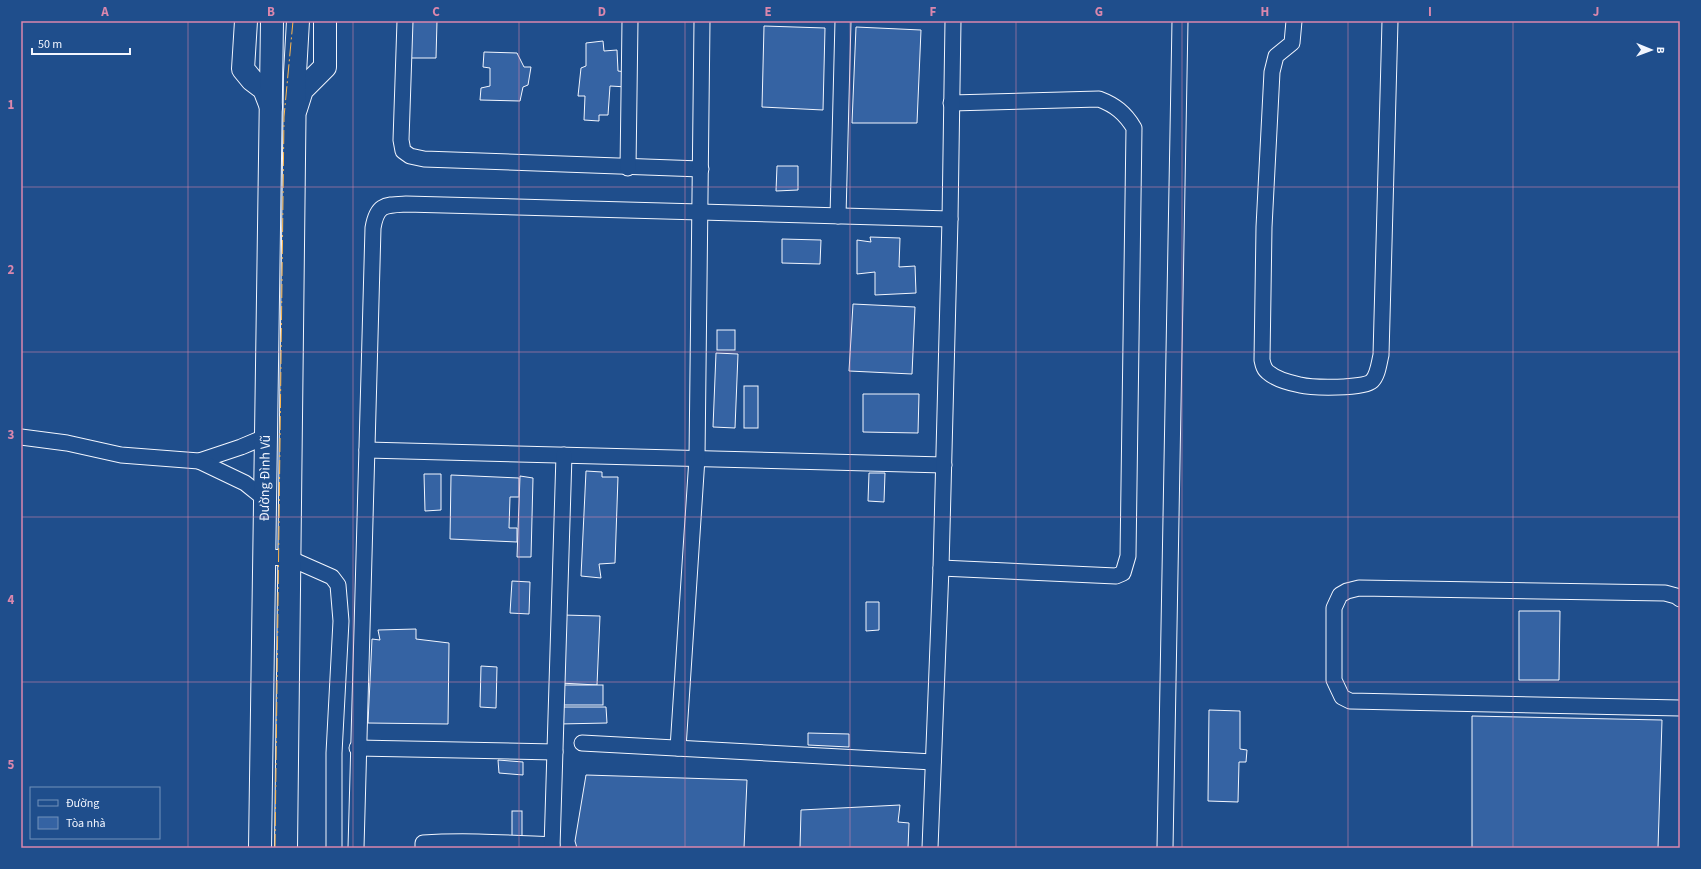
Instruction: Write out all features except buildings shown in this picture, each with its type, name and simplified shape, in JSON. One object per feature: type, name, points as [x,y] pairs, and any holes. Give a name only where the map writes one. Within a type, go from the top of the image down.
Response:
[{"type":"highway","name":"Đường Đình Vũ","points":[[246,21],[243,69],[252,80],[264,89],[271,107]]},
{"type":"highway","name":"Đường Đình Vũ","points":[[260,848],[272,21]]},
{"type":"highway","name":"Đường Đình Vũ","points":[[286,848],[295,73],[298,21]]},
{"type":"highway","name":"Đường Đình Vũ","points":[[295,112],[302,90],[315,80],[325,67],[325,21]]},
{"type":"lane","points":[[405,21],[401,140],[403,150],[410,156],[424,159],[628,168],[701,169]]},
{"type":"lane","points":[[628,168],[630,21]]},
{"type":"lane","points":[[678,748],[697,458],[702,21]]},
{"type":"lane","points":[[838,216],[843,21]]},
{"type":"lane","points":[[930,848],[944,465],[953,21]]},
{"type":"lane","points":[[1164,848],[1180,21]]},
{"type":"lane","points":[[1294,21],[1292,43],[1276,56],[1272,72],[1264,227],[1262,360],[1268,373],[1301,386],[1355,387],[1366,385],[1373,380],[1381,355],[1390,21]]},
{"type":"lane","points":[[941,568],[1116,576],[1123,573],[1128,556],[1134,128],[1127,116],[1111,104],[1098,99],[951,103]]},
{"type":"lane","points":[[356,848],[357,748],[373,228],[376,215],[381,208],[389,205],[406,204],[950,219]]},
{"type":"lane","points":[[199,461],[241,448],[267,436]]},
{"type":"lane","points":[[21,437],[67,443],[121,455],[199,461],[245,483],[265,499]]},
{"type":"lane","points":[[367,450],[944,465]]},
{"type":"lane","points":[[423,848],[423,843],[483,841],[552,847],[564,455]]},
{"type":"lane","points":[[264,556],[289,558],[332,577],[338,585],[340,594],[341,621],[334,753],[334,848]]},
{"type":"lane","points":[[1680,599],[1676,596],[1665,593],[1359,588],[1347,590],[1340,596],[1334,608],[1334,680],[1342,697],[1350,701],[1680,708]]},
{"type":"lane","points":[[582,743],[934,762]]},
{"type":"lane","points":[[357,748],[555,752]]},
{"type":"power","points":[[275,848],[284,117],[293,21]]}]
